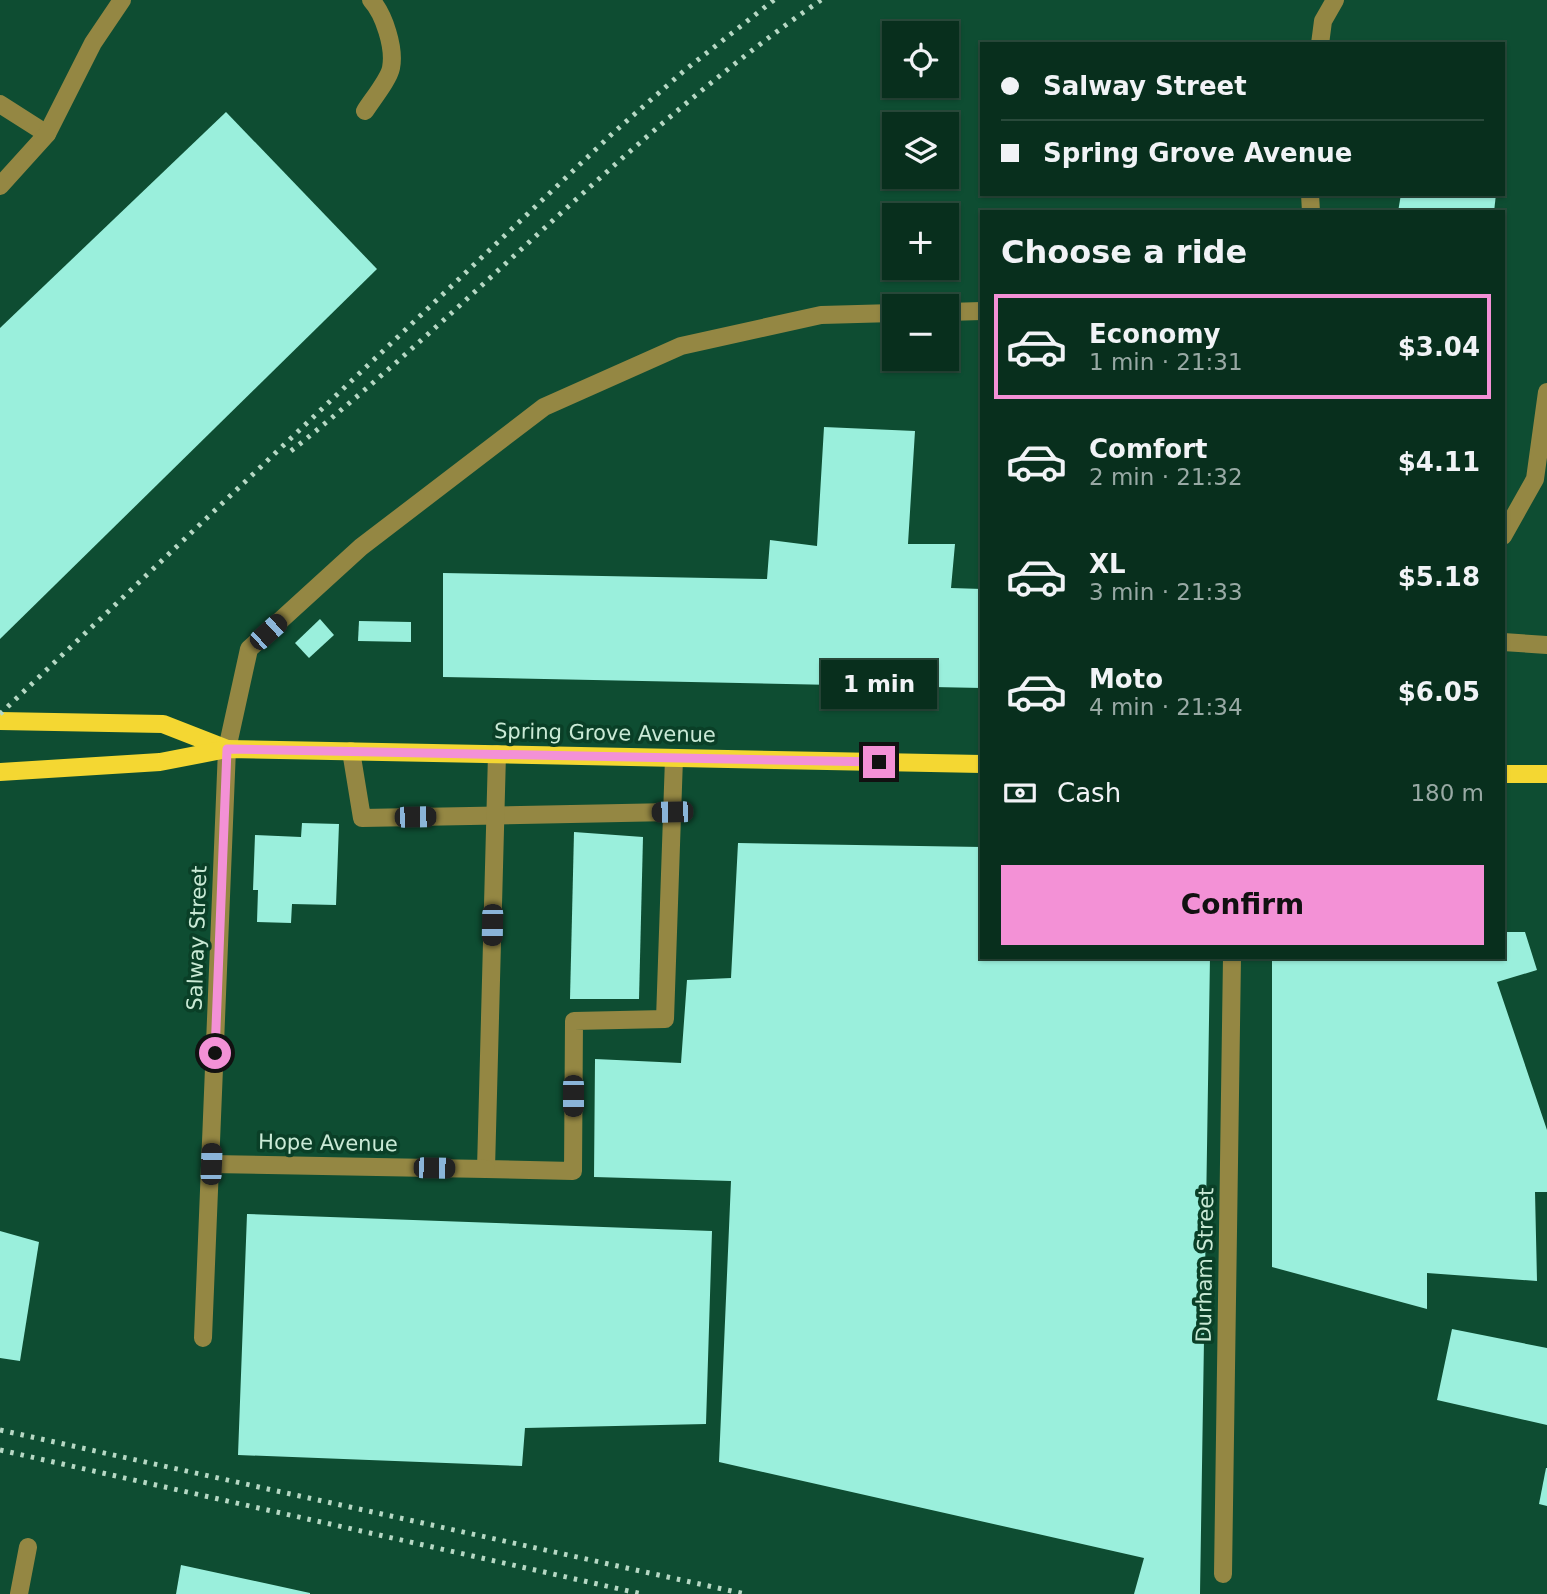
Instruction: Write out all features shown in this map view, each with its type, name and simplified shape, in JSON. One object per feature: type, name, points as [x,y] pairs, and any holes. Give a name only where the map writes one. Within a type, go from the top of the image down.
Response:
[{"type":"main road","name":"Spring Grove Avenue","points":[[0,721],[163,724],[227,749]]},
{"type":"main road","name":"Spring Grove Avenue","points":[[0,772],[160,762],[227,749],[980,764]]},
{"type":"main road","points":[[1505,774],[1547,774]]},
{"type":"lane","points":[[0,186],[47,134],[93,43],[122,0]]},
{"type":"lane","points":[[365,111],[391,68],[389,34],[377,6],[371,0]]},
{"type":"lane","points":[[1320,42],[1323,21],[1335,0]]},
{"type":"lane","points":[[0,104],[47,134]]},
{"type":"lane","points":[[959,312],[980,311]]},
{"type":"lane","name":"Salway Street","points":[[203,1338],[227,749],[249,649],[361,547],[544,407],[681,346],[821,315],[882,313]]},
{"type":"lane","points":[[1505,532],[1535,479],[1547,392]]},
{"type":"lane","points":[[1505,642],[1547,645]]},
{"type":"lane","points":[[351,751],[362,818],[672,812],[674,758]]},
{"type":"lane","points":[[486,1169],[497,754]]},
{"type":"lane","name":"Hope Avenue","points":[[211,1164],[573,1171],[574,1021],[665,1019],[672,812]]},
{"type":"lane","name":"Durham Street","points":[[1223,1574],[1232,959]]},
{"type":"lane","points":[[19,1594],[28,1547]]},
{"type":"shaded area","points":[[0,0],[1547,0],[1547,1594],[0,1594]]},
{"type":"building","points":[[226,112],[377,269],[0,639],[0,328]]},
{"type":"building","points":[[1401,196],[1496,196],[1494,210],[1398,210]]},
{"type":"building","points":[[824,427],[915,431],[908,544],[955,544],[951,588],[980,589],[980,688],[443,677],[443,573],[767,579],[770,540],[817,546]]},
{"type":"building","points":[[320,619],[334,635],[309,658],[295,643]]},
{"type":"building","points":[[359,621],[411,622],[411,642],[358,641]]},
{"type":"building","points":[[302,823],[339,824],[336,905],[292,904],[291,923],[257,922],[258,890],[253,890],[255,835],[301,837]]},
{"type":"building","points":[[574,832],[643,837],[639,999],[570,999]]},
{"type":"building","points":[[738,843],[980,847],[980,959],[1210,959],[1200,1594],[1134,1594],[1144,1558],[719,1462],[731,1181],[594,1177],[595,1059],[681,1063],[687,980],[731,978]]},
{"type":"building","points":[[1505,932],[1525,932],[1537,970],[1497,982],[1547,1130],[1547,1192],[1535,1192],[1537,1281],[1427,1273],[1427,1309],[1272,1267],[1272,959],[1505,959]]},
{"type":"building","points":[[247,1214],[712,1231],[706,1424],[525,1428],[522,1466],[238,1455]]},
{"type":"building","points":[[0,1231],[39,1242],[20,1361],[0,1358]]},
{"type":"building","points":[[1452,1329],[1547,1348],[1547,1425],[1437,1400]]},
{"type":"building","points":[[1547,1468],[1547,1506],[1539,1504]]},
{"type":"building","points":[[181,1565],[310,1593],[310,1594],[176,1594]]},
{"type":"railway","points":[[0,714],[613,133],[685,70],[774,0]]},
{"type":"railway","points":[[291,451],[358,396],[683,106],[751,51],[821,0]]},
{"type":"railway","points":[[0,1430],[745,1594]]},
{"type":"railway","points":[[0,1450],[642,1594]]},
{"type":"route","points":[[215,1053],[227,749],[879,762]]}]
